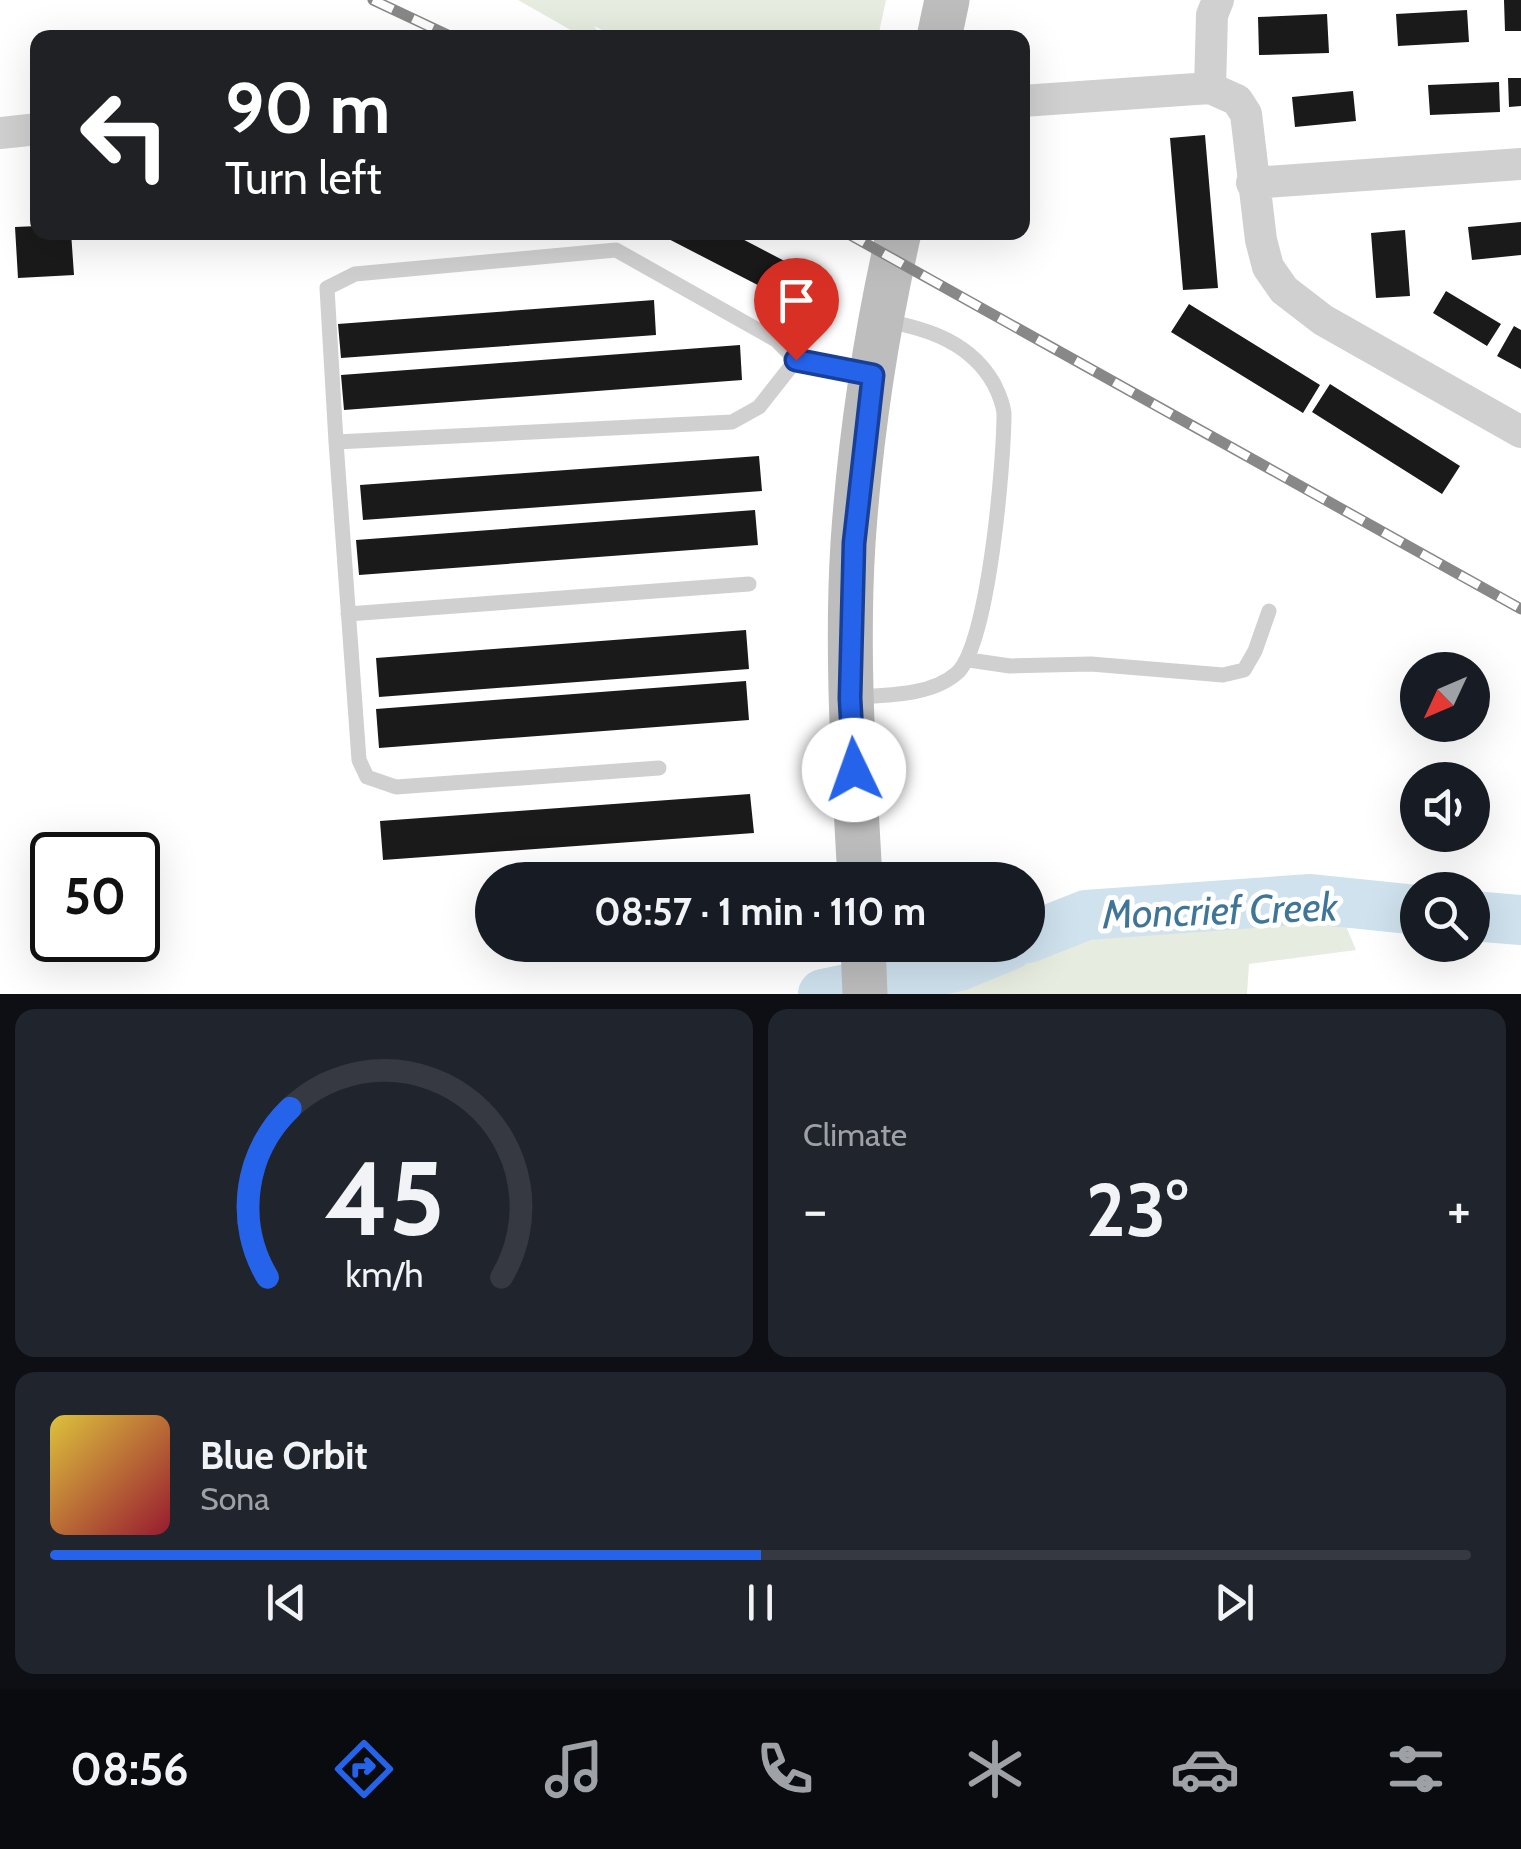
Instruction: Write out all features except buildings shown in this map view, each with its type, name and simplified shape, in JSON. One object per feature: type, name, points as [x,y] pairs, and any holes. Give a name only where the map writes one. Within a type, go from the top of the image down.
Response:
[{"type":"main road","points":[[941,30],[947,0]]},
{"type":"main road","points":[[859,862],[850,698],[854,543],[873,375],[898,240]]},
{"type":"street","points":[[1210,88],[1212,15],[1218,0]]},
{"type":"street","points":[[1030,100],[1210,88],[1237,100],[1246,114],[1252,183],[1268,267],[1299,305],[1521,432]]},
{"type":"street","points":[[0,133],[30,130]]},
{"type":"street","points":[[1252,183],[1521,164]]},
{"type":"lane","points":[[659,768],[396,787],[367,777],[359,760],[327,288],[356,274],[616,250],[776,340],[796,360],[873,375]]},
{"type":"lane","points":[[850,698],[927,689],[946,682],[969,660],[984,604],[1004,409],[994,384],[972,356],[940,334],[883,320]]},
{"type":"lane","points":[[336,442],[732,422],[759,407],[796,360]]},
{"type":"lane","points":[[348,614],[749,584]]},
{"type":"lane","points":[[969,660],[1010,666],[1090,664],[1224,675],[1244,670],[1256,651],[1270,611]]},
{"type":"shaded area","points":[[518,0],[886,0],[880,30],[602,30],[594,26],[597,30],[571,30]]},
{"type":"shaded area","points":[[1343,919],[1356,950],[1249,964],[1247,994],[920,994],[1011,962],[1045,962],[1045,950],[1094,933]]},
{"type":"waterway","name":"Moncrief Creek","points":[[1045,931],[1086,915],[1311,899],[1400,908]]},
{"type":"waterway","name":"Moncrief Creek","points":[[1490,917],[1521,920]]},
{"type":"waterway","name":"Moncrief Creek","points":[[823,994],[969,962]]},
{"type":"railway","points":[[373,0],[437,30]]},
{"type":"railway","points":[[859,240],[1521,609]]},
{"type":"route","points":[[796,360],[873,375],[854,543],[850,698],[854,770]]}]
